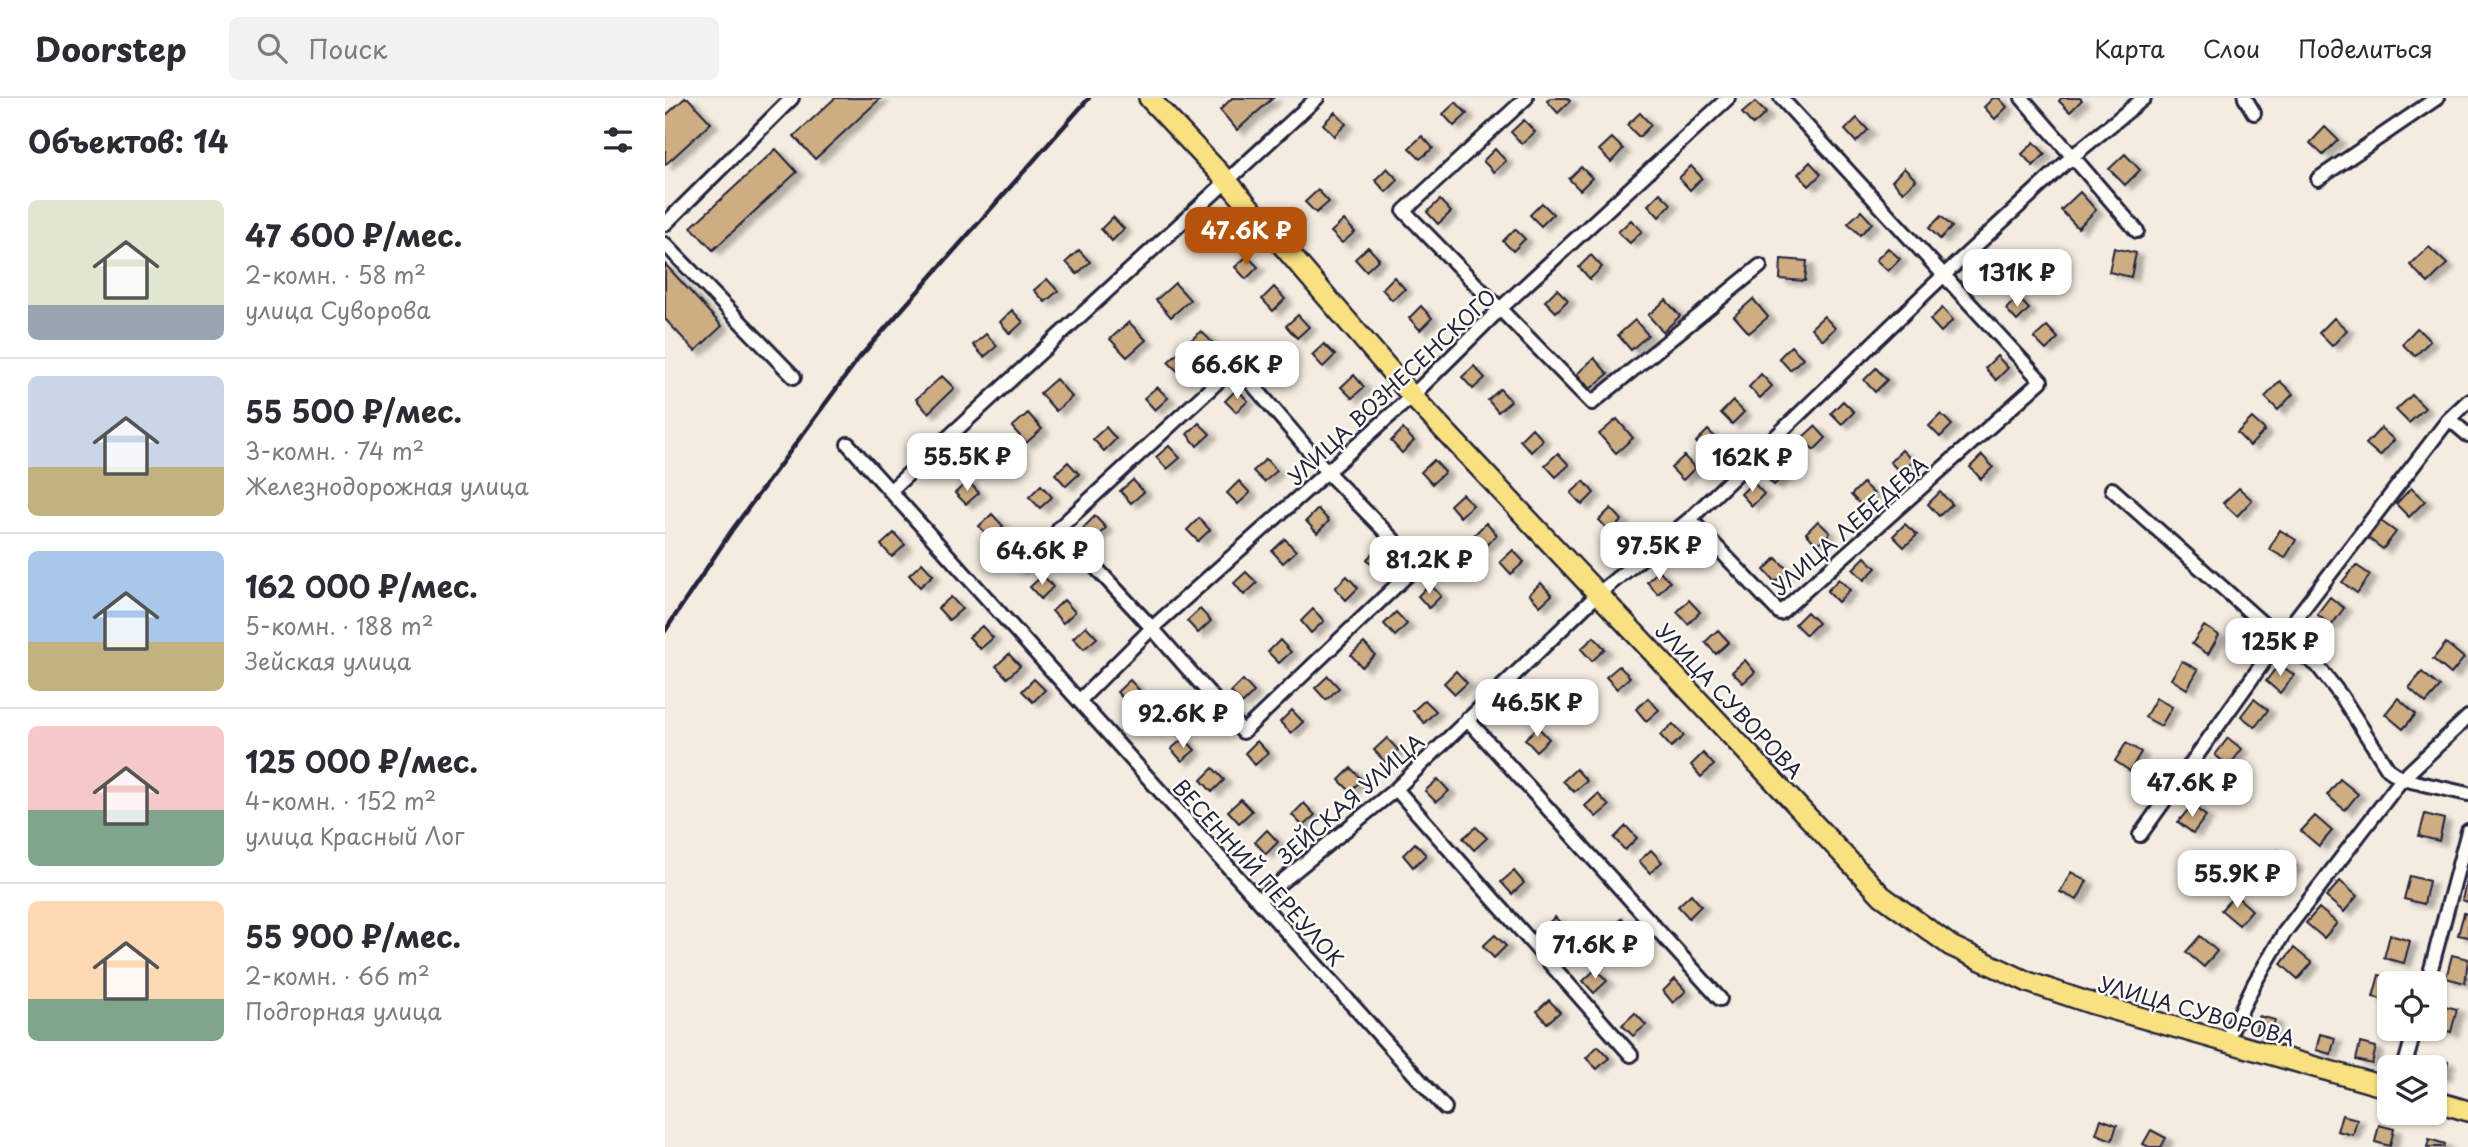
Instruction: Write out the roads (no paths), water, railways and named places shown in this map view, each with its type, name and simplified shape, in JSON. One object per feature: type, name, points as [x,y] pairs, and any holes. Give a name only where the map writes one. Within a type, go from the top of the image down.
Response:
[{"type":"main road","name":"УЛИЦА СУВОРОВА","points":[[1149,98],[1227,181],[1412,396],[1882,896],[1951,946],[2028,982],[2225,1043],[2377,1085]]},
{"type":"main road","points":[[2447,1105],[2468,1111]]},
{"type":"street","points":[[665,224],[792,98]]},
{"type":"street","points":[[891,489],[1317,98]]},
{"type":"street","points":[[1526,98],[1404,211],[1592,403],[1760,266]]},
{"type":"street","name":"УЛИЦА ВОЗНЕСЕНСКОГО","points":[[1079,701],[1152,628],[1412,396],[1501,308],[1728,98]]},
{"type":"street","points":[[1781,98],[1943,276]]},
{"type":"street","points":[[2022,98],[2137,231]]},
{"type":"street","name":"ЗЕЙСКАЯ УЛИЦА","points":[[1259,900],[1397,789],[1599,593],[1690,519],[1943,276],[2074,155],[2144,98]]},
{"type":"street","points":[[2245,98],[2254,113]]},
{"type":"street","points":[[2318,179],[2437,98]]},
{"type":"street","points":[[665,244],[794,377]]},
{"type":"street","name":"УЛИЦА ЛЕБЕДЕВА","points":[[1690,519],[1780,613],[2041,381],[1943,276]]},
{"type":"street","points":[[1236,365],[1328,473],[1418,565],[1243,732],[1152,628],[1059,528],[1236,365]]},
{"type":"street","points":[[2140,835],[2280,639],[2449,419],[2468,401]]},
{"type":"street","points":[[2449,419],[2468,435]]},
{"type":"street","name":"ВЕСЕННИЙ ПЕРЕУЛОК","points":[[848,444],[1445,1108]]},
{"type":"street","points":[[2112,489],[2280,639],[2316,665],[2342,696],[2388,769],[2402,779],[2468,794]]},
{"type":"street","points":[[2225,1043],[2255,982],[2284,933],[2402,779],[2468,717]]},
{"type":"street","points":[[1467,719],[1720,999]]},
{"type":"street","points":[[1397,789],[1631,1055]]},
{"type":"street","points":[[2430,971],[2468,831]]},
{"type":"railway","points":[[665,631],[732,530],[859,358],[1089,98]]}]
